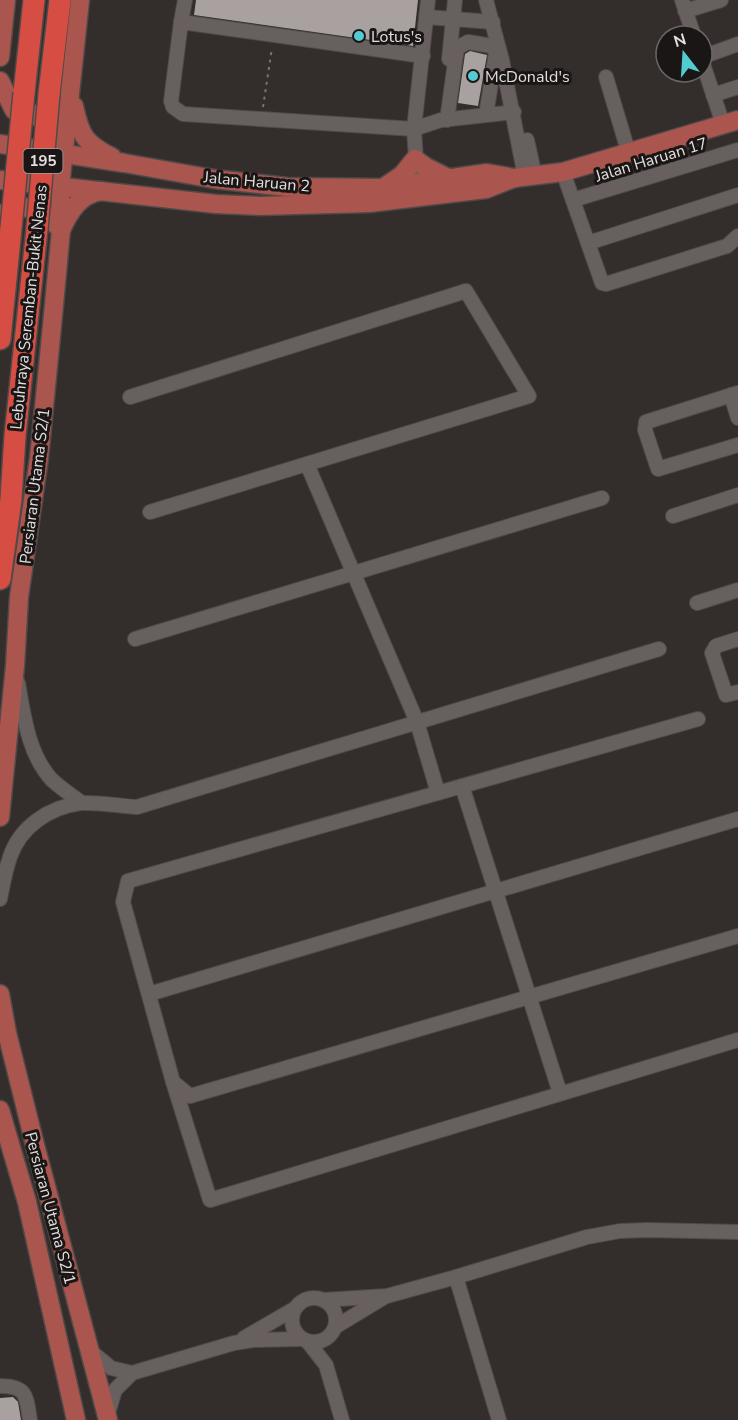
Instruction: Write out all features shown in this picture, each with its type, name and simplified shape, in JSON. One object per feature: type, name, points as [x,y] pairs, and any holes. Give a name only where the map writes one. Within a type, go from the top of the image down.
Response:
[{"type":"highway","name":"Lebuhraya Seremban-Bukit Nenas","points":[[0,339],[5,222],[24,93],[34,0]]},
{"type":"highway","name":"Lebuhraya Seremban-Bukit Nenas","points":[[0,579],[11,499],[15,435],[60,0]]},
{"type":"main road","points":[[0,57],[6,0]]},
{"type":"main road","name":"Persiaran Utama S2/1","points":[[0,817],[15,666],[19,597],[39,458],[61,230],[60,187],[80,0]]},
{"type":"main road","points":[[0,81],[14,110],[33,116],[58,108],[70,89]]},
{"type":"main road","points":[[70,89],[78,126],[85,140],[95,149],[124,163]]},
{"type":"main road","name":"Jalan Haruan 2","points":[[0,144],[214,179],[287,187],[383,188],[418,191],[486,189],[525,177],[564,172],[730,122]]},
{"type":"main road","points":[[383,188],[402,175],[415,159],[448,178]]},
{"type":"main road","name":"Jalan Haruan 2","points":[[0,180],[216,204],[260,206],[369,203],[418,191],[448,178],[487,173],[525,177]]},
{"type":"main road","points":[[5,222],[4,213],[22,206],[44,212],[61,230],[69,210],[83,198],[98,191],[115,193]]},
{"type":"main road","name":"Persiaran Utama S2/1","points":[[0,994],[12,1054],[107,1418]]},
{"type":"main road","name":"Persiaran Utama S2/1","points":[[0,1110],[27,1202],[76,1420]]},
{"type":"street","points":[[185,0],[171,101],[173,107],[183,114],[414,129],[444,120],[513,112]]},
{"type":"street","points":[[418,191],[414,129],[428,0]]},
{"type":"street","points":[[444,120],[456,0]]},
{"type":"street","points":[[486,0],[502,60],[525,177]]},
{"type":"street","points":[[493,0],[522,111],[525,177]]},
{"type":"street","points":[[689,24],[683,6],[721,0]]},
{"type":"street","points":[[426,17],[493,22]]},
{"type":"street","points":[[181,22],[423,56]]},
{"type":"street","points":[[444,120],[457,48],[468,42],[492,46],[496,53],[490,115]]},
{"type":"street","points":[[714,54],[738,44]]},
{"type":"street","points":[[490,115],[502,60]]},
{"type":"street","points":[[606,77],[629,154]]},
{"type":"street","points":[[710,84],[730,122]]},
{"type":"street","points":[[712,92],[738,87]]},
{"type":"street","name":"Jalan Haruan 17","points":[[573,200],[738,150]]},
{"type":"street","points":[[564,172],[600,281],[606,284],[727,246],[738,236]]},
{"type":"street","points":[[588,243],[738,195]]},
{"type":"street","points":[[130,397],[466,291],[529,396],[150,512]]},
{"type":"street","points":[[738,418],[734,394],[646,422],[645,430],[658,470],[738,445]]},
{"type":"street","points":[[307,464],[417,722],[438,793]]},
{"type":"street","points":[[673,516],[738,495]]},
{"type":"street","points":[[135,639],[602,498]]},
{"type":"street","points":[[697,603],[738,590]]},
{"type":"street","points":[[732,694],[712,653],[716,646],[738,639]]},
{"type":"street","points":[[0,899],[10,856],[21,836],[35,821],[54,809],[82,803],[137,807],[659,649]]},
{"type":"street","points":[[15,666],[27,734],[40,764],[52,780],[82,803]]},
{"type":"street","points":[[698,719],[128,881],[123,902],[173,1082],[210,1200],[738,1040]]},
{"type":"street","points":[[462,786],[560,1093]]},
{"type":"street","points":[[149,994],[738,819]]},
{"type":"street","points":[[173,1082],[190,1096],[738,936]]},
{"type":"street","points":[[323,1300],[387,1296],[587,1238],[620,1231],[738,1232]]},
{"type":"street","points":[[456,1277],[498,1420]]},
{"type":"street","points":[[107,1418],[115,1390],[132,1373],[234,1343],[253,1340],[321,1341],[333,1330],[387,1296]]},
{"type":"street","points":[[234,1343],[294,1309],[303,1300],[316,1298],[328,1303],[335,1314],[326,1365]]},
{"type":"street","points":[[294,1309],[292,1328],[326,1365],[342,1420]]},
{"type":"street","points":[[88,1349],[111,1368],[132,1373]]},
{"type":"street","points":[[0,1386],[12,1386],[21,1390],[26,1396],[30,1420]]},
{"type":"path","points":[[262,119],[274,35]]},
{"type":"building","name":"Lotus's","points":[[196,0],[418,0],[413,46],[194,15]]},
{"type":"building","name":"McDonald's","points":[[470,51],[487,55],[478,106],[458,103],[465,54]]},
{"type":"building","points":[[13,1397],[18,1402],[21,1420],[0,1420],[0,1398]]},
{"type":"place","name":"Lotus's","points":[[359,36]]},
{"type":"place","name":"McDonald's","points":[[473,76]]}]
